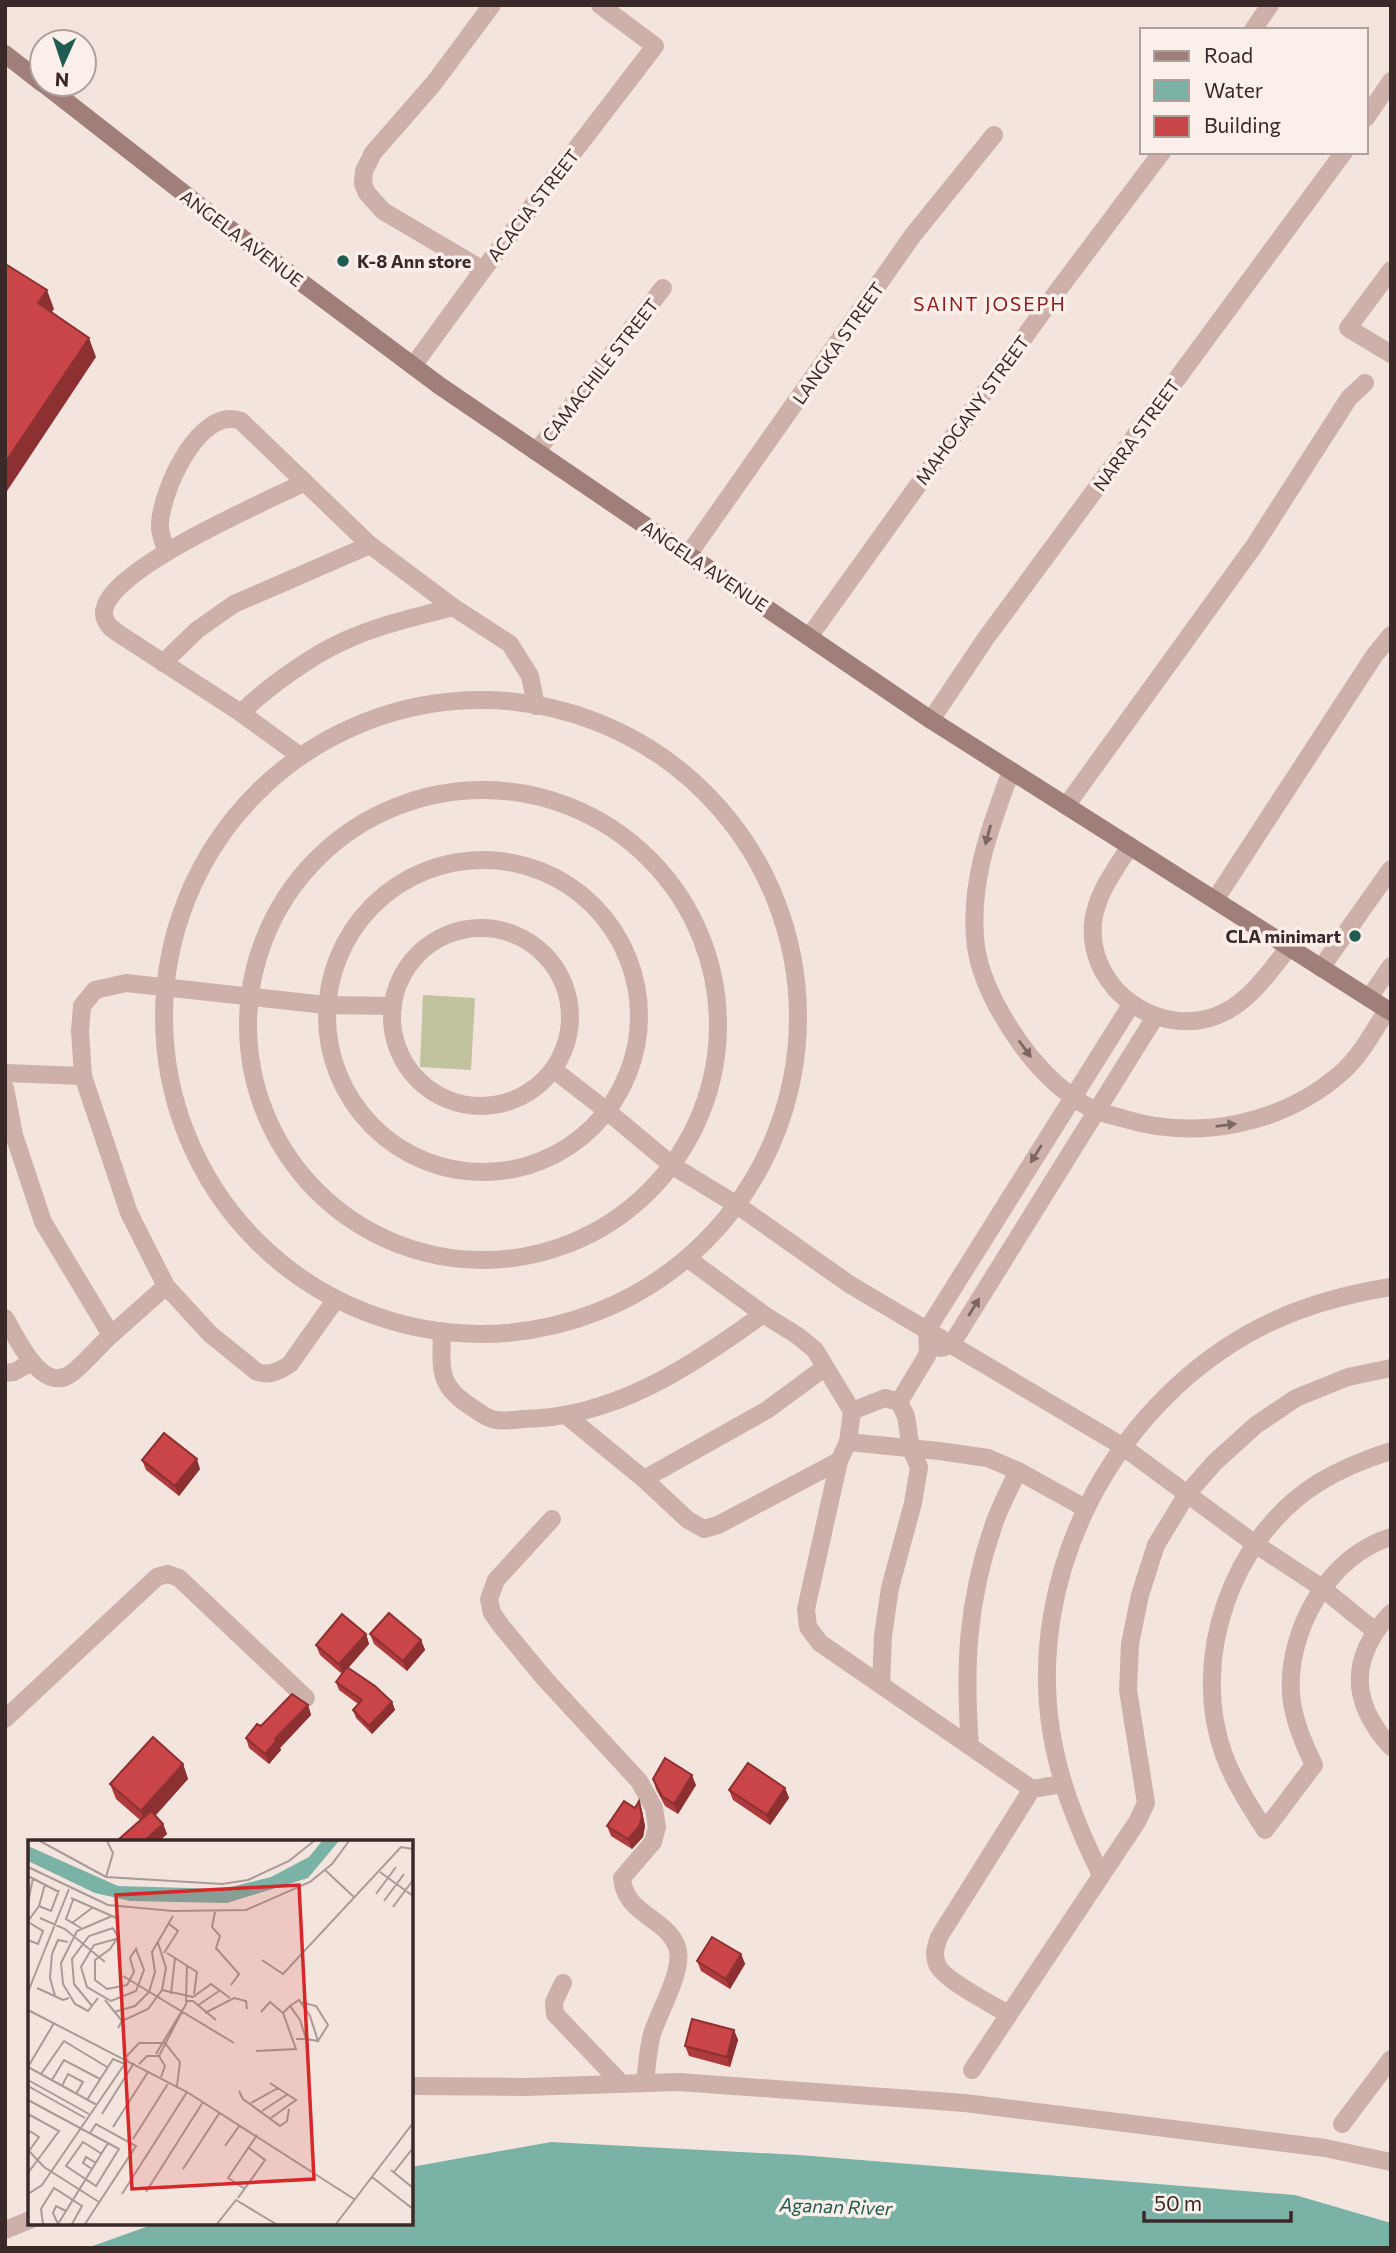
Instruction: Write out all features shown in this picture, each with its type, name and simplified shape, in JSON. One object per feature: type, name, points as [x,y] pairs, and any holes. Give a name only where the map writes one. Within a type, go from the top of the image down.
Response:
[{"type":"main road","name":"ANGELA AVENUE","points":[[5,54],[28,72]]},
{"type":"main road","name":"ANGELA AVENUE","points":[[62,98],[218,220],[413,366],[536,452],[931,720],[1389,1011]]},
{"type":"street","points":[[483,270],[383,211],[367,193],[363,184],[364,171],[373,153],[434,83],[492,5]]},
{"type":"street","name":"ACACIA STREET","points":[[413,366],[483,270],[656,46],[600,5]]},
{"type":"street","points":[[1254,28],[1270,5]]},
{"type":"street","points":[[1368,115],[1391,81]]},
{"type":"street","name":"LANGKA STREET","points":[[688,555],[913,235],[994,135]]},
{"type":"street","name":"MAHOGANY STREET","points":[[809,637],[1056,293],[1160,154]]},
{"type":"street","name":"NARRA STREET","points":[[931,720],[986,638],[1342,154]]},
{"type":"street","points":[[1391,270],[1348,328],[1391,354]]},
{"type":"street","name":"CAMACHILE STREET","points":[[536,452],[663,288]]},
{"type":"street","points":[[1066,806],[1254,546],[1349,398],[1364,383]]},
{"type":"street","points":[[166,551],[159,524],[162,504],[182,457],[204,431],[221,420],[228,418],[241,421],[370,545],[453,607],[510,644],[530,676],[536,706]]},
{"type":"street","points":[[300,756],[241,713],[112,629],[104,612],[112,593],[166,551],[305,482]]},
{"type":"street","points":[[163,663],[197,630],[234,604],[370,545]]},
{"type":"street","points":[[241,713],[255,700],[342,642],[383,626],[453,607]]},
{"type":"street","points":[[1215,900],[1391,635]]},
{"type":"street","points":[[484,701],[536,706],[564,712],[603,725],[640,743],[674,766],[705,793],[733,823],[756,857],[788,932],[796,973],[799,1013],[797,1054],[790,1094],[777,1133],[760,1170],[737,1205],[687,1258],[644,1289],[597,1311],[559,1323],[494,1333],[442,1331],[393,1321],[336,1299],[309,1283],[274,1257],[244,1227],[218,1194],[196,1157],[180,1118],[169,1077],[163,1035],[162,986],[184,903],[204,862],[229,824],[260,789],[300,756],[366,722],[404,710],[443,703],[484,701]]},
{"type":"street","points":[[1012,771],[990,825],[980,864],[975,915],[976,948],[988,986],[1010,1030],[1048,1078],[1073,1096],[1097,1111],[1140,1124],[1191,1129],[1236,1124],[1277,1112],[1311,1095],[1341,1073],[1364,1047],[1389,1011]]},
{"type":"street","points":[[448,792],[518,792],[552,800],[584,812],[615,830],[642,851],[666,876],[686,904],[702,935],[713,968],[720,1037],[706,1105],[692,1137],[673,1166],[644,1198],[609,1224],[569,1244],[528,1256],[484,1260],[440,1256],[398,1244],[359,1225],[324,1199],[294,1167],[271,1129],[256,1089],[247,1046],[248,997],[253,968],[264,936],[280,905],[300,876],[351,830],[414,800],[448,792]]},
{"type":"street","points":[[1130,846],[1098,900],[1093,923],[1094,947],[1101,969],[1114,989],[1131,1004],[1155,1017],[1179,1022],[1203,1020],[1226,1012],[1245,998],[1289,947]]},
{"type":"street","points":[[483,860],[513,863],[541,871],[568,885],[591,903],[610,925],[625,950],[635,978],[640,1007],[639,1037],[632,1065],[620,1092],[607,1111],[575,1143],[540,1162],[502,1171],[462,1171],[424,1161],[389,1142],[360,1115],[340,1082],[328,1044],[326,1005],[341,948],[356,923],[376,901],[399,883],[425,870],[454,863],[483,860]]},
{"type":"street","points":[[1321,968],[1391,869]]},
{"type":"street","points":[[486,928],[508,932],[528,941],[546,955],[559,973],[568,993],[571,1015],[569,1037],[554,1070],[532,1091],[512,1101],[489,1106],[467,1105],[444,1098],[425,1087],[409,1070],[398,1050],[392,1028],[393,1006],[409,965],[424,948],[443,937],[464,930],[486,928]]},
{"type":"street","points":[[1369,998],[1391,966]]},
{"type":"street","points":[[336,1299],[290,1364],[266,1375],[257,1372],[211,1334],[166,1286],[129,1213],[83,1076],[80,1031],[82,1006],[94,990],[126,983],[326,1005],[393,1006]]},
{"type":"street","points":[[900,1402],[928,1353],[927,1330],[1131,1004]]},
{"type":"street","points":[[928,1353],[951,1345],[1155,1017]]},
{"type":"street","points":[[554,1070],[673,1166],[737,1205],[849,1284],[1122,1446],[1255,1544],[1322,1588],[1374,1631]]},
{"type":"street","points":[[5,1073],[83,1076]]},
{"type":"street","points":[[5,1088],[14,1135],[43,1222],[111,1335]]},
{"type":"street","points":[[687,1258],[815,1350],[852,1411],[848,1442],[839,1461],[806,1609],[808,1627],[820,1643],[1032,1789],[1062,1784]]},
{"type":"street","points":[[5,1318],[32,1362],[46,1376],[58,1379],[70,1375],[166,1286]]},
{"type":"street","points":[[1101,1875],[1079,1830],[1062,1784],[1051,1729],[1047,1672],[1052,1616],[1065,1561],[1085,1508],[1122,1446],[1158,1404],[1200,1366],[1246,1335],[1297,1311],[1350,1294],[1391,1287]]},
{"type":"street","points":[[442,1331],[443,1375],[450,1389],[465,1403],[493,1420],[567,1416],[611,1402],[664,1379],[713,1351],[763,1314]]},
{"type":"street","points":[[5,1373],[14,1372],[32,1362]]},
{"type":"street","points":[[644,1479],[767,1410],[824,1368]]},
{"type":"street","points":[[972,2070],[1137,1822],[1146,1803],[1128,1690],[1130,1644],[1140,1595],[1156,1545],[1187,1494],[1214,1462],[1256,1425],[1296,1398],[1348,1377],[1391,1368]]},
{"type":"street","points":[[852,1411],[885,1398],[900,1402]]},
{"type":"street","points":[[881,1685],[883,1636],[890,1588],[913,1503],[919,1467],[911,1449],[906,1416],[900,1402]]},
{"type":"street","points":[[567,1416],[644,1479],[688,1520],[704,1530],[839,1461]]},
{"type":"street","points":[[848,1442],[972,1454],[988,1458],[1018,1471],[1085,1508]]},
{"type":"street","points":[[1391,1451],[1354,1463],[1316,1484],[1283,1511],[1255,1544],[1233,1582],[1219,1623],[1212,1666],[1214,1710],[1223,1753],[1240,1793],[1265,1829],[1314,1765],[1298,1731],[1291,1694],[1293,1657],[1303,1621],[1322,1588],[1350,1560],[1391,1537]]},
{"type":"street","points":[[970,1746],[966,1690],[968,1633],[978,1577],[994,1522],[1018,1471]]},
{"type":"street","points":[[552,1519],[496,1580],[489,1599],[492,1614],[502,1627],[545,1679],[639,1781],[654,1808],[657,1827],[653,1842],[622,1878],[623,1891],[629,1901],[670,1937],[677,1948],[679,1964],[652,2034],[645,2082]]},
{"type":"street","points":[[5,1719],[157,1577],[168,1574],[179,1578],[306,1699]]},
{"type":"street","points":[[1391,1613],[1374,1631],[1364,1654],[1360,1680],[1363,1705],[1374,1729],[1391,1747]]},
{"type":"street","points":[[1009,2014],[949,1978],[937,1967],[934,1952],[939,1937],[1032,1789]]},
{"type":"street","points":[[563,1983],[554,2002],[555,2014],[620,2082]]},
{"type":"street","points":[[1342,2123],[1389,2066]]},
{"type":"street","points":[[413,2087],[692,2083],[965,2103],[1325,2148],[1391,2162]]},
{"type":"street","points":[[5,2230],[28,2221]]},
{"type":"green space","points":[[423,995],[475,998],[471,1070],[420,1067]]},
{"type":"water","name":"Aganan River","points":[[551,2142],[799,2155],[1295,2195],[1391,2223],[1391,2248],[87,2248],[151,2225],[413,2225],[413,2167]]},
{"type":"building","points":[[7,265],[47,290],[38,303],[89,338],[5,463],[5,268]]},
{"type":"building","points":[[164,1433],[197,1459],[175,1486],[142,1460]]},
{"type":"building","points":[[389,1613],[421,1640],[403,1661],[370,1634]]},
{"type":"building","points":[[342,1614],[366,1634],[339,1664],[316,1645]]},
{"type":"building","points":[[347,1667],[375,1686],[392,1702],[369,1726],[353,1710],[362,1700],[336,1682]]},
{"type":"building","points":[[292,1694],[308,1705],[275,1739],[277,1740],[265,1754],[246,1738],[257,1724],[261,1726]]},
{"type":"building","points":[[153,1737],[183,1764],[141,1811],[110,1784]]},
{"type":"building","points":[[665,1758],[692,1775],[674,1804],[662,1796],[653,1779]]},
{"type":"building","points":[[748,1763],[785,1788],[767,1815],[729,1790]]},
{"type":"building","points":[[624,1801],[635,1808],[639,1801],[642,1816],[639,1827],[628,1839],[607,1826]]},
{"type":"building","points":[[151,1811],[163,1824],[145,1840],[119,1839]]},
{"type":"building","points":[[712,1937],[741,1954],[726,1979],[697,1961]]},
{"type":"building","points":[[692,2019],[734,2030],[727,2057],[685,2046]]},
{"type":"place","name":"K-8 Ann store","points":[[343,261]]},
{"type":"place","name":"CLA minimart","points":[[1355,936]]},
{"type":"district","name":"SAINT JOSEPH","points":[[990,303]]}]
